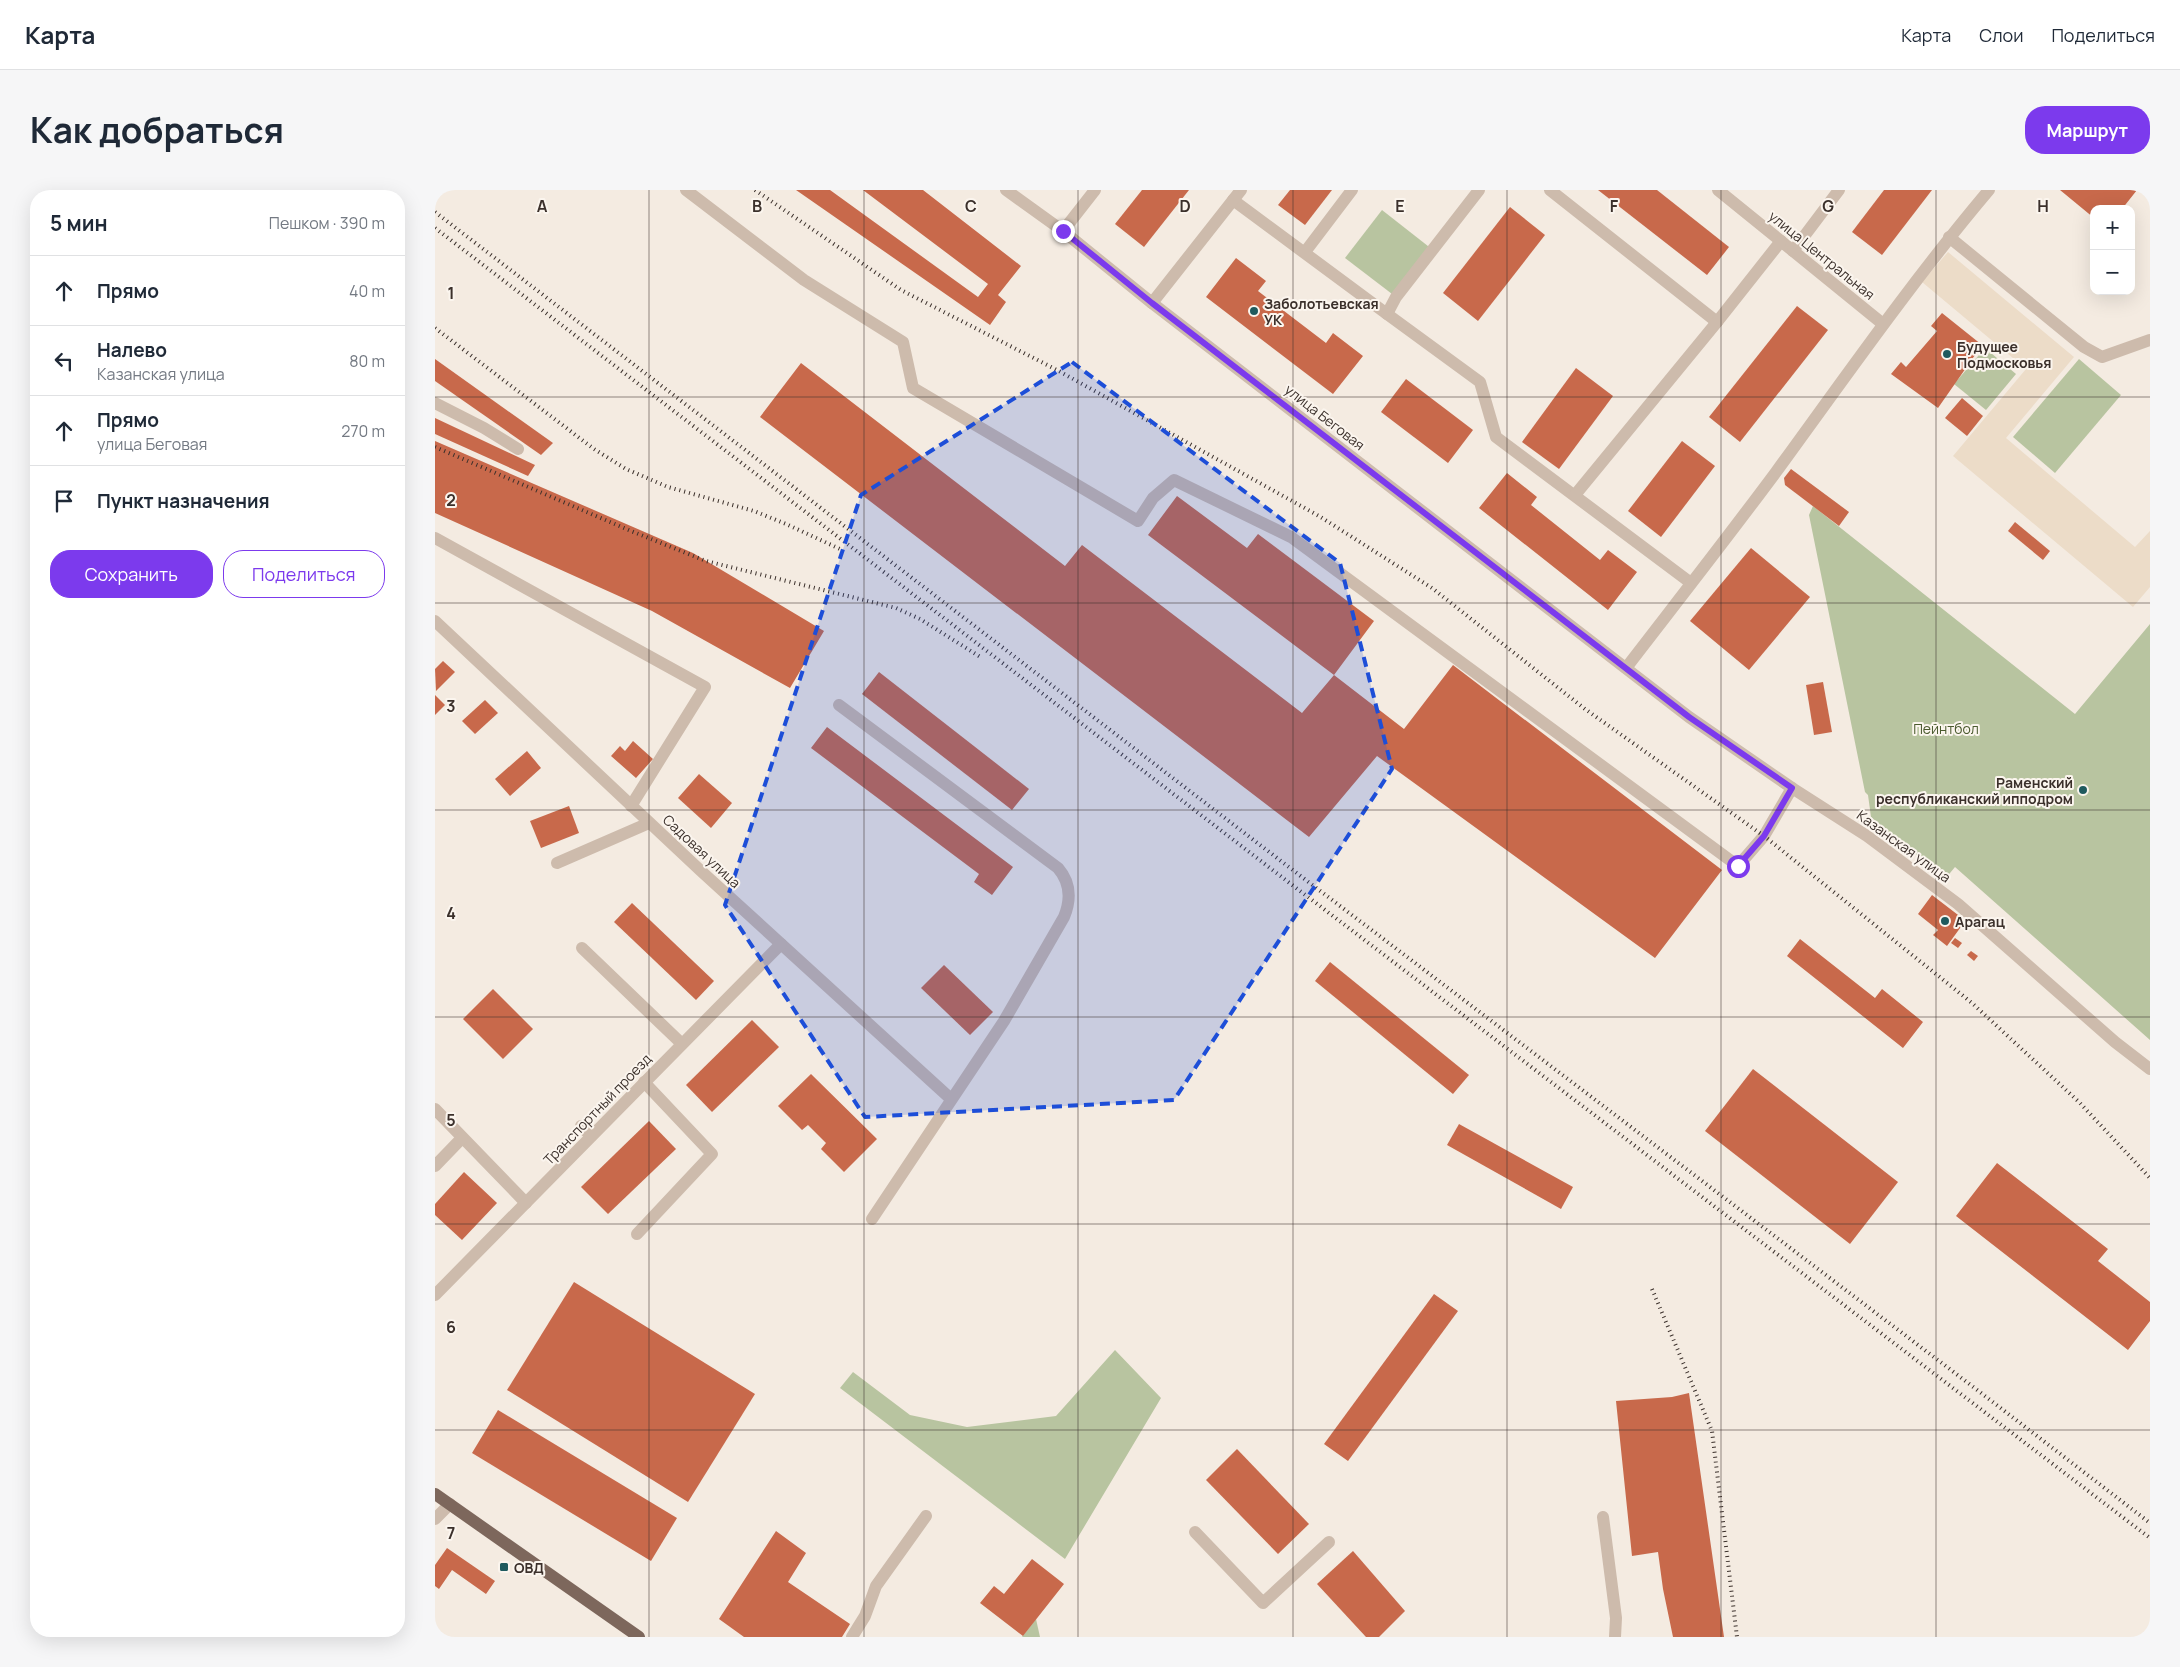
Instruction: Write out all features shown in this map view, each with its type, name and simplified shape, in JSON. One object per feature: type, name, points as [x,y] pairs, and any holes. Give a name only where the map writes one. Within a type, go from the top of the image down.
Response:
[{"type":"main road","points":[[435,1494],[639,1637]]},
{"type":"street","points":[[686,190],[803,280],[903,342],[913,388],[1138,521],[1153,498],[1174,480],[1291,537],[1738,866],[1764,836],[1792,788]]},
{"type":"street","name":"улица Беговая","points":[[1006,190],[1063,231],[1152,303],[1626,668]]},
{"type":"street","points":[[1063,231],[1095,190]]},
{"type":"street","points":[[1305,252],[1352,190]]},
{"type":"street","points":[[1387,314],[1396,297],[1479,190]]},
{"type":"street","points":[[1550,190],[1717,322]]},
{"type":"street","name":"улица Центральная","points":[[1718,190],[1883,324]]},
{"type":"street","points":[[1793,251],[1839,190]]},
{"type":"street","points":[[1626,668],[1775,474],[1883,324],[1949,237],[1989,190]]},
{"type":"street","points":[[1152,303],[1237,195],[1305,252],[1480,382],[1495,437],[1691,583]]},
{"type":"street","points":[[1949,237],[2084,347],[2102,357],[2150,340]]},
{"type":"street","points":[[1575,495],[1717,322],[1781,240]]},
{"type":"street","points":[[435,403],[484,428],[518,449]]},
{"type":"street","points":[[435,538],[705,687],[631,806]]},
{"type":"street","name":"Садовая улица","points":[[435,621],[649,823],[951,1099]]},
{"type":"street","name":"Казанская улица","points":[[1626,668],[1689,717],[1792,788],[1867,836],[1958,904],[2108,1036],[2150,1069]]},
{"type":"street","points":[[839,705],[1058,868],[1067,881],[1069,900],[1064,917],[1004,1021],[872,1219]]},
{"type":"street","points":[[557,862],[649,823]]},
{"type":"street","name":"Транспортный проезд","points":[[435,1295],[527,1203],[681,1043],[781,944]]},
{"type":"street","points":[[581,948],[681,1043]]},
{"type":"street","points":[[637,1234],[712,1154],[644,1082]]},
{"type":"street","points":[[435,1109],[527,1203]]},
{"type":"street","points":[[581,1126],[591,1136]]},
{"type":"street","points":[[435,1166],[462,1138]]},
{"type":"street","points":[[435,1519],[450,1504]]},
{"type":"street","points":[[852,1637],[865,1616],[876,1586],[926,1516]]},
{"type":"street","points":[[1603,1517],[1616,1618],[1615,1637]]},
{"type":"street","points":[[1195,1532],[1263,1603],[1329,1542]]},
{"type":"highlighted area","points":[[1072,362],[1340,563],[1392,769],[1174,1100],[865,1117],[725,905],[861,495]]},
{"type":"green space","points":[[1382,210],[1433,250],[1396,297],[1345,258]]},
{"type":"green space","points":[[1985,348],[2016,374],[1986,410],[1954,384]]},
{"type":"green space","points":[[2079,359],[2121,395],[2055,473],[2013,437]]},
{"type":"green space","name":"Пейнтбол","points":[[1813,506],[2075,714],[2150,624],[2150,1040],[1955,867],[1945,879],[1871,817],[1809,515]]},
{"type":"green space","points":[[1115,1350],[1161,1398],[1065,1559],[840,1388],[853,1372],[910,1415],[967,1427],[1056,1416]]},
{"type":"green space","points":[[1036,1619],[1040,1637],[1022,1637]]},
{"type":"shaded area","points":[[1948,252],[2074,357],[2006,438],[2135,547],[2150,531],[2150,587],[2133,607],[1953,456],[2026,369],[1922,282]]},
{"type":"building","points":[[796,190],[830,190],[978,297],[988,284],[863,190],[923,190],[1021,266],[998,295],[1006,302],[990,325]]},
{"type":"building","points":[[1142,190],[1189,190],[1144,247],[1115,224]]},
{"type":"building","points":[[1290,190],[1332,190],[1305,225],[1278,205]]},
{"type":"building","points":[[1598,190],[1657,190],[1729,247],[1707,275]]},
{"type":"building","points":[[1884,190],[1932,190],[1882,255],[1852,232]]},
{"type":"building","points":[[2060,190],[2137,190],[2125,205],[2090,205],[2090,215]]},
{"type":"building","points":[[1510,207],[1545,235],[1478,321],[1443,293]]},
{"type":"building","points":[[1236,258],[1266,281],[1258,291],[1326,343],[1333,333],[1363,356],[1333,394],[1206,297]]},
{"type":"building","points":[[1797,306],[1828,330],[1740,442],[1709,417]]},
{"type":"building","name":"Будущее Подмосковья","points":[[1942,313],[1982,345],[1938,408],[1891,374],[1901,362],[1906,367],[1937,331],[1931,326]]},
{"type":"building","points":[[435,359],[553,443],[541,455],[435,381]]},
{"type":"building","points":[[801,363],[1065,566],[1082,545],[1302,713],[1334,675],[1404,729],[1453,665],[1722,870],[1655,958],[1377,756],[1309,837],[760,417]]},
{"type":"building","points":[[1576,368],[1613,396],[1559,469],[1522,442]]},
{"type":"building","points":[[1406,379],[1473,430],[1448,463],[1381,412]]},
{"type":"building","points":[[1962,398],[1983,416],[1967,436],[1945,418]]},
{"type":"building","points":[[435,418],[535,465],[528,476],[435,434]]},
{"type":"building","points":[[435,441],[693,553],[824,631],[790,688],[652,611],[435,513]]},
{"type":"building","points":[[1682,441],[1715,466],[1661,537],[1628,511]]},
{"type":"building","points":[[1791,469],[1849,512],[1839,526],[1785,485],[1784,478]]},
{"type":"building","points":[[1507,473],[1537,497],[1531,505],[1600,560],[1608,550],[1637,572],[1608,610],[1479,508]]},
{"type":"building","points":[[1177,496],[1247,548],[1258,534],[1374,621],[1334,675],[1148,535]]},
{"type":"building","points":[[2015,522],[2050,551],[2043,560],[2008,531]]},
{"type":"building","points":[[1751,548],[1810,597],[1749,670],[1690,621]]},
{"type":"building","points":[[443,661],[455,672],[436,691],[435,669]]},
{"type":"building","points":[[879,672],[1029,789],[1012,810],[862,694]]},
{"type":"building","points":[[1823,682],[1832,732],[1814,735],[1806,685]]},
{"type":"building","points":[[435,695],[445,705],[435,715]]},
{"type":"building","points":[[485,700],[498,713],[475,734],[462,721]]},
{"type":"building","points":[[827,727],[1013,867],[992,895],[974,882],[979,874],[811,748]]},
{"type":"building","points":[[633,741],[653,759],[636,778],[611,756],[620,746],[625,751]]},
{"type":"building","points":[[527,751],[541,768],[510,796],[495,779]]},
{"type":"building","points":[[699,774],[732,803],[711,828],[678,798]]},
{"type":"building","points":[[569,806],[579,833],[541,848],[530,821]]},
{"type":"building","name":"Арагац","points":[[1932,895],[1962,918],[1963,924],[1947,946],[1933,935],[1938,930],[1918,914]]},
{"type":"building","points":[[632,903],[714,981],[696,1000],[614,922]]},
{"type":"building","points":[[1955,938],[1962,943],[1958,948],[1951,943]]},
{"type":"building","points":[[1800,939],[1875,998],[1882,989],[1923,1022],[1903,1048],[1787,956]]},
{"type":"building","points":[[1971,951],[1978,956],[1974,961],[1967,955]]},
{"type":"building","points":[[1330,962],[1469,1075],[1453,1094],[1315,981]]},
{"type":"building","points":[[944,965],[993,1012],[970,1035],[921,988]]},
{"type":"building","points":[[493,989],[533,1029],[503,1059],[463,1019]]},
{"type":"building","points":[[752,1020],[779,1047],[712,1112],[686,1085]]},
{"type":"building","points":[[1753,1069],[1898,1182],[1850,1244],[1705,1131]]},
{"type":"building","points":[[811,1074],[877,1139],[844,1172],[821,1149],[826,1143],[808,1125],[802,1130],[778,1106]]},
{"type":"building","points":[[649,1121],[676,1149],[608,1214],[581,1187]]},
{"type":"building","points":[[1459,1124],[1573,1187],[1561,1209],[1447,1145]]},
{"type":"building","points":[[1997,1163],[2108,1249],[2098,1261],[2150,1302],[2150,1321],[2128,1350],[1956,1216]]},
{"type":"building","points":[[464,1172],[497,1203],[462,1240],[435,1215],[435,1204]]},
{"type":"building","points":[[574,1282],[755,1394],[688,1502],[507,1390]]},
{"type":"building","points":[[1434,1294],[1458,1311],[1348,1461],[1324,1444]]},
{"type":"building","points":[[1689,1393],[1724,1637],[1673,1637],[1663,1589],[1658,1552],[1632,1556],[1616,1401],[1672,1397]]},
{"type":"building","points":[[498,1410],[677,1518],[651,1561],[472,1453]]},
{"type":"building","points":[[1237,1449],[1309,1524],[1278,1554],[1206,1480]]},
{"type":"building","points":[[776,1531],[806,1553],[788,1582],[850,1624],[842,1637],[744,1637],[719,1619]]},
{"type":"building","points":[[447,1548],[495,1581],[486,1594],[452,1570],[439,1589],[435,1586],[435,1565]]},
{"type":"building","points":[[1353,1551],[1405,1611],[1379,1637],[1366,1637],[1317,1584]]},
{"type":"building","points":[[1032,1559],[1064,1584],[1023,1636],[980,1603],[994,1586],[1004,1594]]},
{"type":"railway","points":[[755,190],[901,290],[1057,370],[1319,516],[1432,588],[1585,709],[1764,836],[1972,1003],[2079,1102],[2150,1178]]},
{"type":"railway","points":[[435,212],[1294,871],[2150,1523]]},
{"type":"railway","points":[[435,228],[1287,881],[2150,1538]]},
{"type":"railway","points":[[435,328],[594,449],[626,469],[668,487],[754,511],[840,549]]},
{"type":"railway","points":[[435,447],[706,561],[896,608],[920,619],[982,658]]},
{"type":"railway","points":[[1652,1289],[1712,1431],[1737,1637]]},
{"type":"place","name":"Заболотьевская УК","points":[[1254,311]]},
{"type":"place","name":"Будущее Подмосковья","points":[[1947,354]]},
{"type":"place","name":"Раменский республиканский ипподром","points":[[2083,790]]},
{"type":"place","name":"Арагац","points":[[1945,921]]},
{"type":"place","name":"ОВД","points":[[504,1567]]},
{"type":"route","points":[[1063,231],[1152,303],[1689,717],[1792,788],[1764,836],[1738,866]]}]
